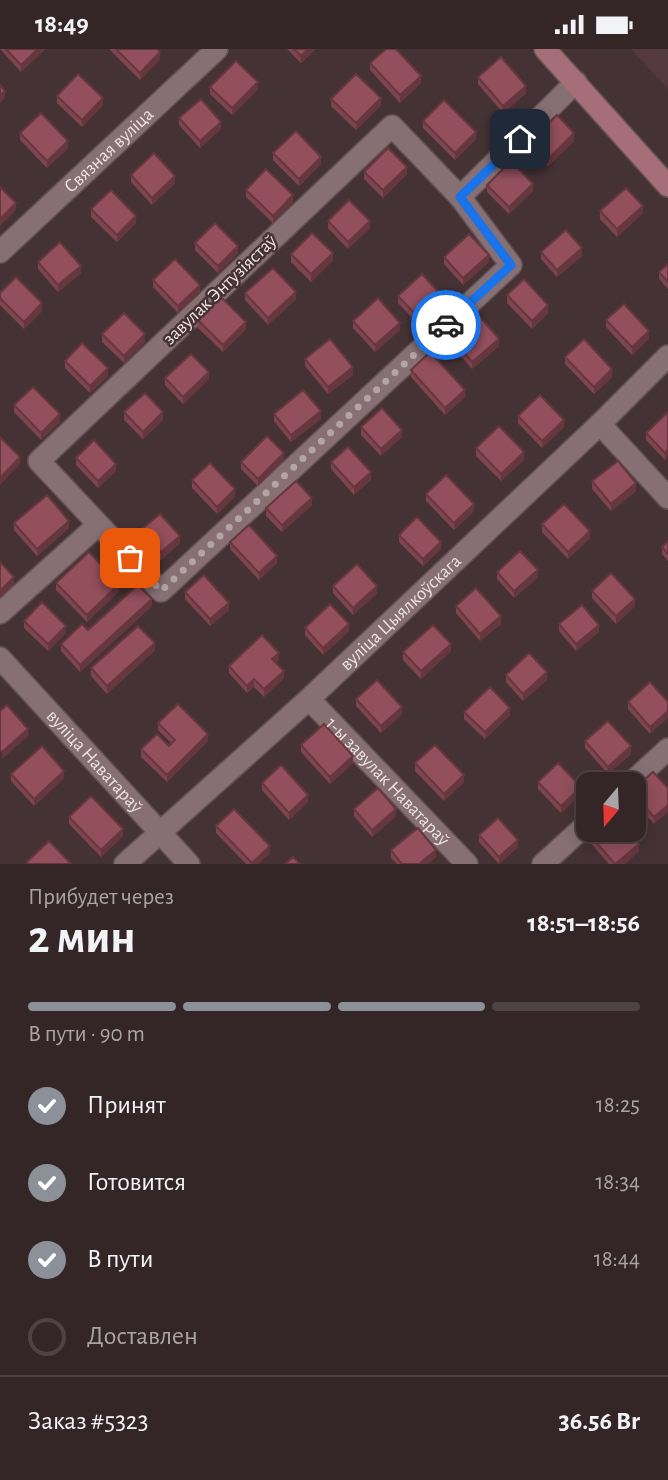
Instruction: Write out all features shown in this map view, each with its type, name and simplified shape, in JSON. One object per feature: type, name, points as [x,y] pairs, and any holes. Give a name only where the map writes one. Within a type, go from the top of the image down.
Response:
[{"type":"main road","points":[[545,49],[668,186]]},
{"type":"street","name":"Связная вуліца","points":[[0,252],[217,49]]},
{"type":"street","points":[[460,197],[576,82]]},
{"type":"street","name":"завулак Энтузіястаў","points":[[392,126],[460,197],[511,265],[161,591],[39,461],[392,126]]},
{"type":"street","name":"вуліца Цыялкоўскага","points":[[125,864],[309,699],[600,424],[668,356]]},
{"type":"street","points":[[600,424],[668,498]]},
{"type":"street","points":[[0,614],[99,525]]},
{"type":"street","name":"вуліца Наватараў","points":[[0,658],[189,864]]},
{"type":"street","name":"1-ы завулак Наватараў","points":[[309,699],[467,864]]},
{"type":"street","points":[[643,772],[668,750]]},
{"type":"street","points":[[543,864],[576,834]]},
{"type":"shaded area","points":[[631,49],[668,49],[668,89]]},
{"type":"building","points":[[6,49],[38,49],[21,65]]},
{"type":"building","points":[[116,49],[157,49],[160,52],[140,73]]},
{"type":"building","points":[[294,49],[308,49],[301,56]]},
{"type":"building","points":[[386,49],[396,49],[421,76],[400,95],[370,63]]},
{"type":"building","points":[[501,57],[526,86],[503,106],[478,77]]},
{"type":"building","points":[[236,61],[258,82],[232,108],[210,87]]},
{"type":"building","points":[[78,74],[103,98],[82,120],[57,96]]},
{"type":"building","points":[[356,74],[381,98],[356,123],[331,99]]},
{"type":"building","points":[[201,99],[221,122],[200,141],[179,118]]},
{"type":"building","points":[[444,100],[476,132],[455,153],[423,121]]},
{"type":"building","points":[[41,113],[68,141],[47,161],[20,133]]},
{"type":"building","points":[[557,115],[574,133],[548,159],[530,141]]},
{"type":"building","points":[[296,131],[321,157],[299,179],[273,153]]},
{"type":"building","points":[[388,148],[407,167],[383,190],[364,172]]},
{"type":"building","points":[[154,153],[175,176],[152,198],[131,175]]},
{"type":"building","points":[[511,161],[533,184],[509,207],[487,185]]},
{"type":"building","points":[[266,169],[293,195],[273,216],[246,190]]},
{"type":"building","points":[[0,187],[16,203],[0,219]]},
{"type":"building","points":[[626,188],[643,206],[617,229],[600,211]]},
{"type":"building","points":[[111,190],[136,216],[117,235],[91,209]]},
{"type":"building","points":[[349,200],[370,221],[348,242],[328,221]]},
{"type":"building","points":[[215,223],[238,246],[218,266],[195,243]]},
{"type":"building","points":[[566,230],[582,248],[557,270],[541,252]]},
{"type":"building","points":[[312,233],[333,253],[311,274],[291,254]]},
{"type":"building","points":[[469,234],[489,255],[463,278],[444,257]]},
{"type":"building","points":[[60,242],[81,266],[58,285],[38,262]]},
{"type":"building","points":[[175,259],[200,285],[178,306],[153,280]]},
{"type":"building","points":[[668,264],[668,282],[659,272]]},
{"type":"building","points":[[273,268],[296,292],[268,318],[245,293]]},
{"type":"building","points":[[422,274],[442,296],[418,317],[398,296]]},
{"type":"building","points":[[16,277],[42,303],[24,322],[0,298],[0,293]]},
{"type":"building","points":[[524,279],[548,305],[532,321],[507,295]]},
{"type":"building","points":[[220,296],[246,322],[223,345],[197,319]]},
{"type":"building","points":[[378,298],[400,323],[375,345],[353,321]]},
{"type":"building","points":[[624,304],[649,331],[632,347],[606,320]]},
{"type":"building","points":[[124,313],[145,334],[124,356],[102,334]]},
{"type":"building","points":[[480,317],[499,339],[472,362],[453,339]]},
{"type":"building","points":[[330,339],[353,367],[328,387],[305,359]]},
{"type":"building","points":[[584,339],[612,369],[594,387],[565,357]]},
{"type":"building","points":[[82,343],[108,368],[90,386],[65,361]]},
{"type":"building","points":[[430,352],[465,390],[445,408],[411,370]]},
{"type":"building","points":[[191,354],[209,372],[183,397],[165,378]]},
{"type":"building","points":[[33,387],[60,414],[41,433],[14,405]]},
{"type":"building","points":[[303,390],[321,411],[291,435],[274,414]]},
{"type":"building","points":[[145,393],[163,412],[143,432],[124,412]]},
{"type":"building","points":[[540,395],[564,420],[542,441],[518,416]]},
{"type":"building","points":[[382,408],[402,430],[381,449],[361,427]]},
{"type":"building","points":[[668,412],[668,449],[665,453],[646,433]]},
{"type":"building","points":[[499,426],[524,452],[501,474],[476,448]]},
{"type":"building","points":[[267,436],[284,453],[258,479],[241,462]]},
{"type":"building","points":[[0,437],[20,457],[0,478]]},
{"type":"building","points":[[94,440],[116,464],[98,481],[76,458]]},
{"type":"building","points":[[348,447],[371,472],[354,487],[331,462]]},
{"type":"building","points":[[618,461],[636,483],[611,504],[592,481]]},
{"type":"building","points":[[210,463],[235,489],[217,507],[192,480]]},
{"type":"building","points":[[446,475],[474,504],[454,523],[426,494]]},
{"type":"building","points":[[296,481],[312,498],[282,525],[266,508]]},
{"type":"building","points":[[47,495],[69,521],[37,549],[14,523]]},
{"type":"building","points":[[564,504],[590,531],[568,552],[542,524]]},
{"type":"building","points":[[160,514],[180,536],[161,552],[141,530]]},
{"type":"building","points":[[417,517],[441,542],[423,559],[399,535]]},
{"type":"building","points":[[249,525],[277,556],[259,573],[230,542]]},
{"type":"building","points":[[668,541],[668,554],[662,547]]},
{"type":"building","points":[[520,551],[538,570],[514,591],[497,572]]},
{"type":"building","points":[[89,552],[119,584],[87,615],[56,583]]},
{"type":"building","points":[[0,562],[14,577],[0,591]]},
{"type":"building","points":[[357,564],[377,586],[353,608],[333,586]]},
{"type":"building","points":[[611,573],[635,599],[616,616],[592,591]]},
{"type":"building","points":[[204,575],[229,603],[210,619],[185,592]]},
{"type":"building","points":[[138,585],[152,599],[80,665],[61,644],[82,624],[88,630]]},
{"type":"building","points":[[476,588],[501,616],[480,634],[456,606]]},
{"type":"building","points":[[42,602],[66,626],[48,644],[24,621]]},
{"type":"building","points":[[330,604],[349,624],[323,648],[305,628]]},
{"type":"building","points":[[582,605],[599,625],[576,644],[559,624]]},
{"type":"building","points":[[433,625],[451,644],[421,671],[403,652]]},
{"type":"building","points":[[138,626],[155,643],[107,686],[91,668]]},
{"type":"building","points":[[262,635],[279,653],[272,659],[284,671],[264,689],[254,679],[247,686],[229,666]]},
{"type":"building","points":[[529,653],[547,672],[523,694],[506,675]]},
{"type":"building","points":[[377,680],[402,707],[381,726],[356,699]]},
{"type":"building","points":[[650,682],[668,702],[668,711],[650,727],[628,702]]},
{"type":"building","points":[[490,687],[510,708],[485,732],[464,712]]},
{"type":"building","points":[[178,704],[208,734],[167,775],[141,749],[157,734],[169,746],[175,740],[158,723]]},
{"type":"building","points":[[7,705],[28,729],[2,752],[0,711]]},
{"type":"building","points":[[608,721],[631,746],[608,767],[585,741]]},
{"type":"building","points":[[324,724],[353,756],[330,777],[301,745]]},
{"type":"building","points":[[435,745],[464,775],[444,794],[415,763]]},
{"type":"building","points":[[42,746],[64,771],[34,799],[11,774]]},
{"type":"building","points":[[558,763],[576,782],[576,792],[561,806],[538,782]]},
{"type":"building","points":[[281,765],[308,795],[289,813],[262,783]]},
{"type":"building","points":[[653,772],[668,788],[668,805],[654,817],[646,808],[646,778]]},
{"type":"building","points":[[378,788],[396,809],[372,830],[354,809]]},
{"type":"building","points":[[91,796],[123,829],[101,850],[69,817]]},
{"type":"building","points":[[234,809],[270,846],[252,863],[216,826]]},
{"type":"building","points":[[498,818],[518,840],[499,857],[479,835]]},
{"type":"building","points":[[418,828],[436,850],[419,864],[402,864],[391,850]]},
{"type":"building","points":[[49,841],[71,864],[28,864]]},
{"type":"building","points":[[596,842],[637,842],[639,844],[615,864]]},
{"type":"building","points":[[293,857],[300,864],[285,864]]},
{"type":"way so far","points":[[130,558],[161,591],[446,325]]},
{"type":"route","points":[[446,325],[511,265],[460,197],[520,139]]}]
